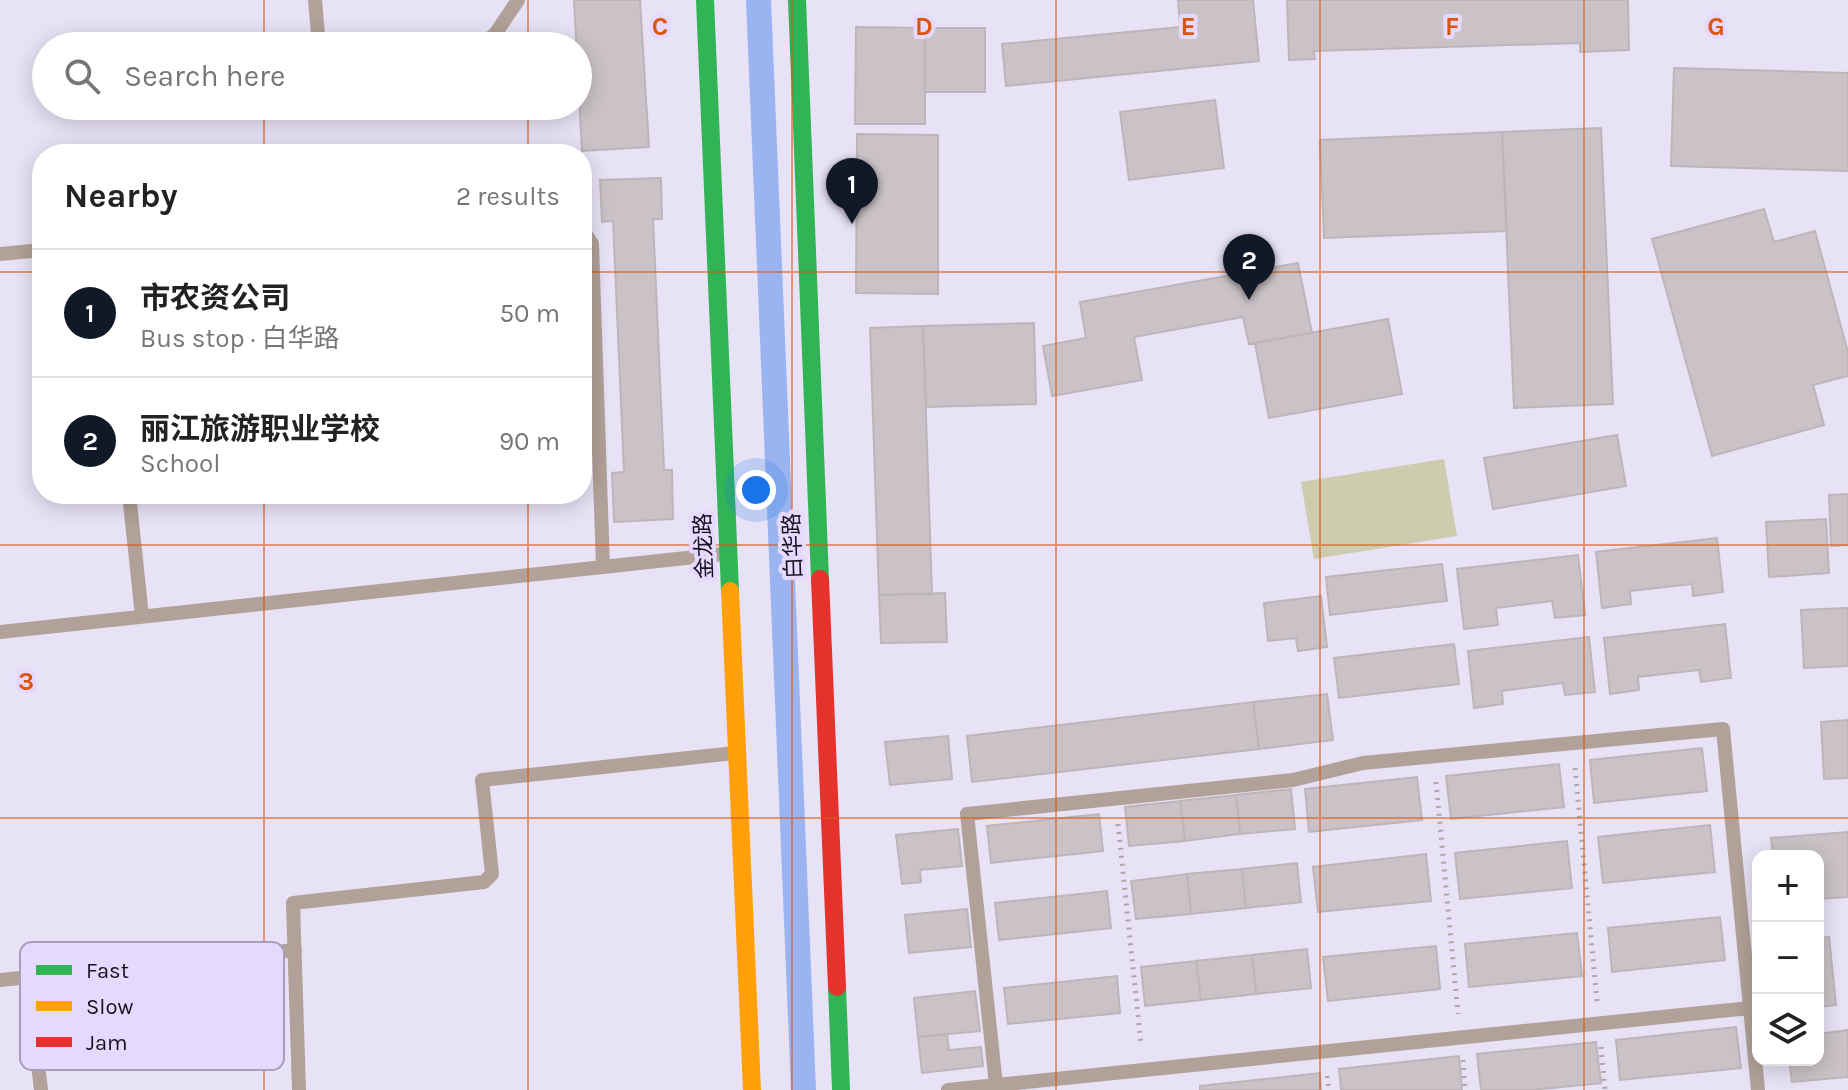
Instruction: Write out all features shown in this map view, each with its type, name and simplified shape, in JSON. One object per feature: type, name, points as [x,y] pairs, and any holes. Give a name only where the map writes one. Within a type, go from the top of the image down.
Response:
[{"type":"main road","name":"金龙路","points":[[705,0],[752,1090]]},
{"type":"main road","name":"白华路","points":[[797,0],[841,1090]]},
{"type":"lane","points":[[315,0],[318,32]]},
{"type":"lane","points":[[497,32],[518,0]]},
{"type":"lane","points":[[592,244],[603,567]]},
{"type":"lane","points":[[0,254],[32,251]]},
{"type":"lane","points":[[130,504],[142,616]]},
{"type":"lane","points":[[0,632],[728,554]]},
{"type":"lane","points":[[996,1085],[967,814],[1293,780],[1363,763],[1723,729],[1758,1090]]},
{"type":"lane","points":[[299,1090],[293,903],[484,882],[492,874],[482,780],[736,753]]},
{"type":"lane","points":[[284,951],[295,950]]},
{"type":"lane","points":[[0,980],[20,978]]},
{"type":"lane","points":[[948,1090],[1750,1008]]},
{"type":"lane","points":[[39,1070],[41,1090]]},
{"type":"path","points":[[1572,743],[1605,1090]]},
{"type":"path","points":[[1434,757],[1465,1090]]},
{"type":"path","points":[[1116,799],[1144,1070]]},
{"type":"green space","points":[[1444,459],[1457,536],[1314,559],[1301,482]]},
{"type":"water","points":[[746,0],[771,0],[816,1090],[791,1090]]},
{"type":"building","points":[[574,0],[640,0],[649,147],[592,150],[592,144],[582,144],[580,120],[592,120],[592,32],[576,32]]},
{"type":"building","points":[[1178,0],[1253,0],[1259,61],[1006,86],[1002,44],[1180,27]]},
{"type":"building","points":[[1287,0],[1628,0],[1629,50],[1580,52],[1580,43],[1314,51],[1315,59],[1289,60]]},
{"type":"building","points":[[856,27],[925,28],[925,124],[855,124]]},
{"type":"building","points":[[925,28],[985,28],[985,92],[925,92]]},
{"type":"building","points":[[1674,68],[1848,73],[1848,171],[1671,166]]},
{"type":"building","points":[[1215,100],[1224,168],[1129,180],[1120,112]]},
{"type":"building","points":[[1601,128],[1613,404],[1514,408],[1502,132]]},
{"type":"building","points":[[1502,132],[1507,231],[1324,238],[1320,140]]},
{"type":"building","points":[[857,134],[938,135],[938,294],[856,293]]},
{"type":"building","points":[[661,178],[662,219],[653,219],[664,470],[672,470],[673,519],[614,522],[612,473],[624,472],[613,221],[602,222],[600,180]]},
{"type":"building","points":[[1764,209],[1774,242],[1815,231],[1848,352],[1848,376],[1813,385],[1824,425],[1712,456],[1652,239]]},
{"type":"building","points":[[1298,263],[1312,333],[1249,344],[1243,317],[1134,337],[1142,380],[1052,396],[1043,346],[1086,338],[1080,302]]},
{"type":"building","points":[[1388,319],[1402,394],[1269,418],[1255,343]]},
{"type":"building","points":[[1034,323],[1036,404],[926,407],[923,326]]},
{"type":"building","points":[[923,326],[932,594],[879,595],[870,328]]},
{"type":"building","points":[[1617,435],[1626,486],[1493,509],[1484,458]]},
{"type":"building","points":[[1848,494],[1848,545],[1831,546],[1829,495]]},
{"type":"building","points":[[1826,519],[1829,573],[1769,577],[1766,522]]},
{"type":"building","points":[[1717,538],[1723,592],[1693,596],[1692,584],[1630,591],[1631,604],[1602,608],[1596,552]]},
{"type":"building","points":[[1578,555],[1585,615],[1555,618],[1552,601],[1496,608],[1498,625],[1464,629],[1457,569]]},
{"type":"building","points":[[1442,564],[1447,601],[1330,615],[1326,577]]},
{"type":"building","points":[[945,593],[947,642],[881,643],[879,595]]},
{"type":"building","points":[[1321,596],[1327,647],[1298,651],[1296,638],[1268,641],[1264,603]]},
{"type":"building","points":[[1848,608],[1848,666],[1804,668],[1801,610]]},
{"type":"building","points":[[1725,624],[1731,678],[1701,682],[1699,670],[1638,677],[1639,690],[1610,694],[1604,638]]},
{"type":"building","points":[[1589,637],[1595,692],[1565,695],[1563,683],[1502,691],[1503,704],[1474,708],[1468,651]]},
{"type":"building","points":[[1454,644],[1459,684],[1339,698],[1334,658]]},
{"type":"building","points":[[1327,694],[1333,740],[1259,749],[1253,702]]},
{"type":"building","points":[[1253,702],[1259,749],[972,782],[967,736]]},
{"type":"building","points":[[1848,720],[1848,778],[1824,779],[1821,722]]},
{"type":"building","points":[[948,736],[952,779],[890,785],[885,742]]},
{"type":"building","points":[[1702,748],[1707,791],[1594,803],[1590,760]]},
{"type":"building","points":[[1559,764],[1564,807],[1451,819],[1446,776]]},
{"type":"building","points":[[1417,777],[1422,820],[1309,832],[1305,789]]},
{"type":"building","points":[[1291,789],[1295,829],[1240,834],[1236,795]]},
{"type":"building","points":[[1236,795],[1240,834],[1185,841],[1180,801]]},
{"type":"building","points":[[1180,801],[1185,841],[1129,846],[1125,807]]},
{"type":"building","points":[[1099,814],[1103,851],[991,863],[987,826]]},
{"type":"building","points":[[1710,825],[1715,872],[1603,883],[1598,837]]},
{"type":"building","points":[[958,829],[962,866],[920,870],[921,882],[902,884],[896,835]]},
{"type":"building","points":[[1848,832],[1848,897],[1824,899],[1824,850],[1772,850],[1771,838]]},
{"type":"building","points":[[1567,841],[1572,888],[1460,899],[1455,853]]},
{"type":"building","points":[[1426,854],[1431,901],[1318,912],[1313,867]]},
{"type":"building","points":[[1297,863],[1301,902],[1246,908],[1242,869]]},
{"type":"building","points":[[1242,869],[1246,908],[1191,914],[1187,874]]},
{"type":"building","points":[[1187,874],[1191,914],[1136,919],[1131,881]]},
{"type":"building","points":[[1107,891],[1111,928],[999,940],[995,903]]},
{"type":"building","points":[[967,909],[971,947],[909,953],[905,915]]},
{"type":"building","points":[[1720,917],[1725,960],[1612,972],[1608,928]]},
{"type":"building","points":[[1577,933],[1582,976],[1469,987],[1465,944]]},
{"type":"building","points":[[1824,937],[1829,937],[1836,1005],[1824,1006],[1824,994]]},
{"type":"building","points":[[1436,946],[1440,989],[1328,1001],[1323,957]]},
{"type":"building","points":[[1307,949],[1311,988],[1256,994],[1252,955]]},
{"type":"building","points":[[1252,955],[1256,994],[1201,1000],[1196,961]]},
{"type":"building","points":[[1196,961],[1201,1000],[1145,1006],[1141,967]]},
{"type":"building","points":[[1117,976],[1120,1013],[1008,1024],[1004,988]]},
{"type":"building","points":[[975,991],[980,1031],[918,1037],[914,998]]},
{"type":"building","points":[[1736,1027],[1741,1068],[1620,1080],[1616,1040]]},
{"type":"building","points":[[1848,1030],[1848,1077],[1792,1082],[1790,1066],[1824,1066],[1824,1033]]},
{"type":"building","points":[[947,1034],[949,1050],[981,1047],[983,1066],[922,1073],[918,1037]]},
{"type":"building","points":[[1596,1042],[1601,1083],[1532,1090],[1481,1090],[1477,1054]]},
{"type":"building","points":[[1459,1056],[1462,1090],[1341,1090],[1339,1069]]},
{"type":"building","points":[[1320,1073],[1321,1090],[1200,1090],[1200,1086]]},
{"type":"traffic: fast","points":[[705,0],[730,591]]},
{"type":"traffic: fast","points":[[797,0],[820,579]]},
{"type":"traffic: fast","points":[[837,987],[841,1090]]},
{"type":"traffic: slow","points":[[730,591],[752,1090]]},
{"type":"traffic: jam","points":[[820,579],[837,987]]},
{"type":"place","name":"市农资公司","points":[[852,224]]},
{"type":"place","name":"丽江旅游职业学校","points":[[1249,300]]}]
